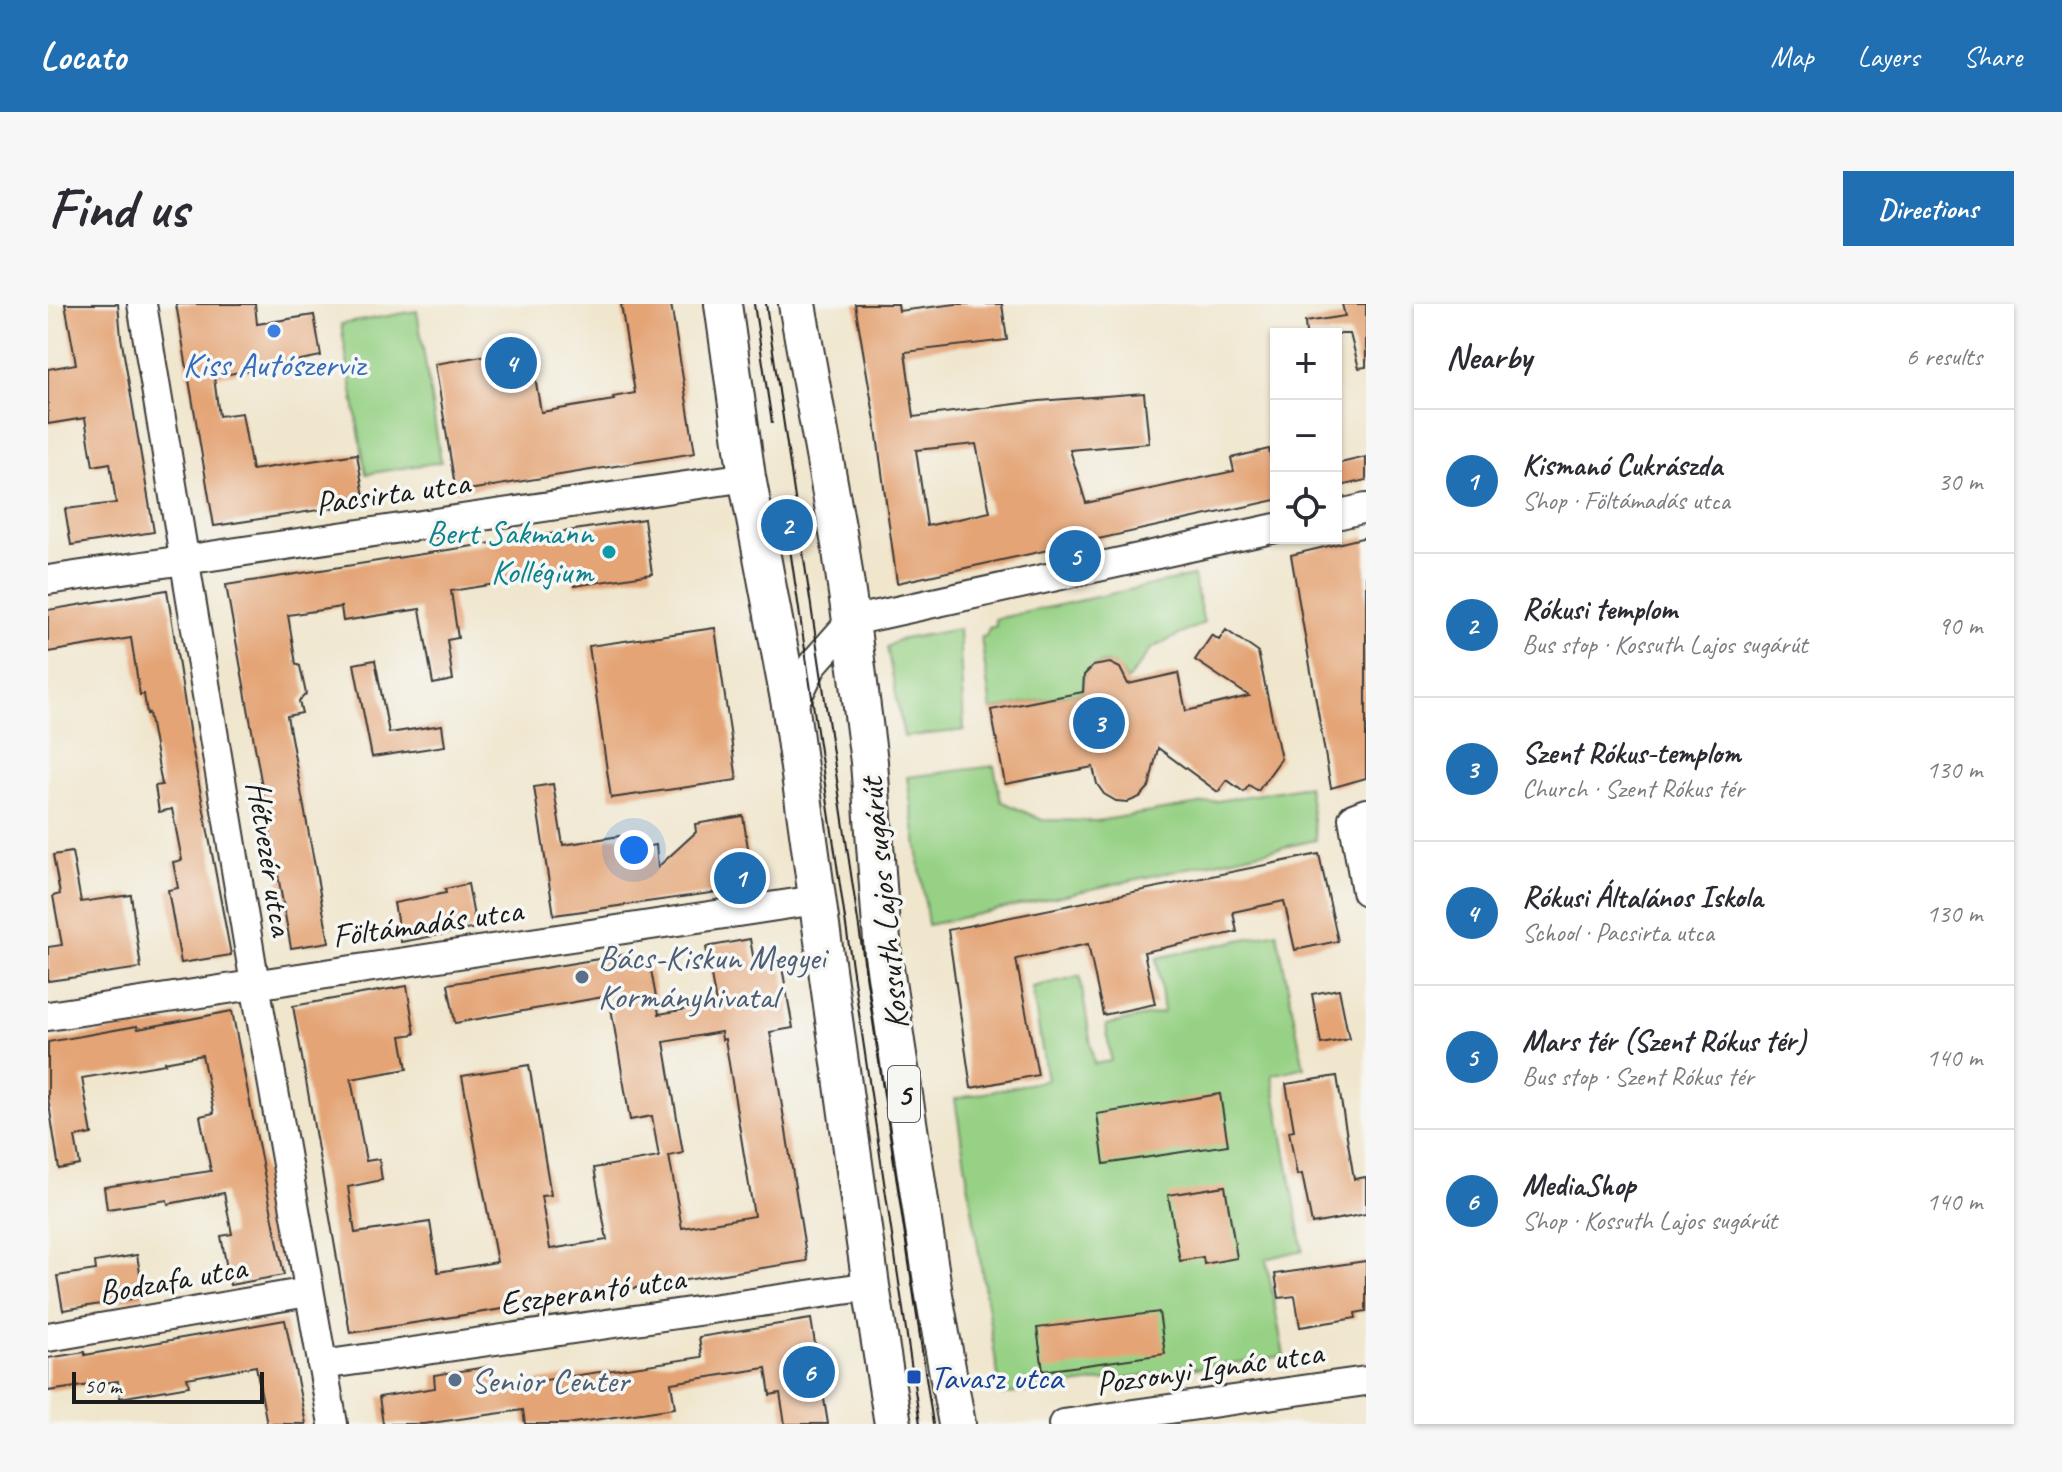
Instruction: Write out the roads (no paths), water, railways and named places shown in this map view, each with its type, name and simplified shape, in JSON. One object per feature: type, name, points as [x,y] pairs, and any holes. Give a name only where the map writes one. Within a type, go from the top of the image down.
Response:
[{"type":"main road","name":"Kossuth Lajos sugárút","points":[[723,304],[747,477],[791,710],[893,1424]]},
{"type":"main road","name":"Kossuth Lajos sugárút","points":[[797,304],[840,544],[869,762],[883,955],[934,1295],[957,1424]]},
{"type":"street","name":"Hétvezér utca","points":[[142,304],[255,984],[333,1424]]},
{"type":"street","name":"Pacsirta utca","points":[[48,580],[747,477]]},
{"type":"street","points":[[1342,514],[1366,508]]},
{"type":"street","points":[[791,710],[813,664],[851,621],[1265,531]]},
{"type":"street","points":[[1360,816],[1366,891]]},
{"type":"street","name":"Föltámadás utca","points":[[48,1016],[816,900]]},
{"type":"street","name":"Eszperantó utca","points":[[322,1365],[871,1286]]},
{"type":"street","name":"Bodzafa utca","points":[[48,1337],[308,1292]]},
{"type":"street","name":"Pozsonyi Ignác utca","points":[[1063,1424],[1366,1381]]},
{"type":"tram line","points":[[754,304],[772,423]]},
{"type":"tram line","points":[[766,304],[933,1424]]},
{"type":"tram line","points":[[786,522],[920,1424]]},
{"type":"place","name":"Kiss Autószerviz","points":[[274,331]]},
{"type":"place","name":"Rókusi Általános Iskola","points":[[511,363]]},
{"type":"place","name":"Rókusi templom","points":[[787,525]]},
{"type":"place","name":"Bert Sakmann Kollégium","points":[[609,552]]},
{"type":"place","name":"Mars tér (Szent Rókus tér)","points":[[1075,556]]},
{"type":"place","name":"Szent Rókus-templom","points":[[1099,723]]},
{"type":"place","name":"Kismanó Cukrászda","points":[[740,878]]},
{"type":"place","name":"Bács-Kiskun Megyei Kormányhivatal","points":[[582,977]]},
{"type":"place","name":"MediaShop","points":[[809,1372]]},
{"type":"place","name":"Tavasz utca","points":[[914,1377]]},
{"type":"place","name":"Senior Center","points":[[455,1380]]}]
